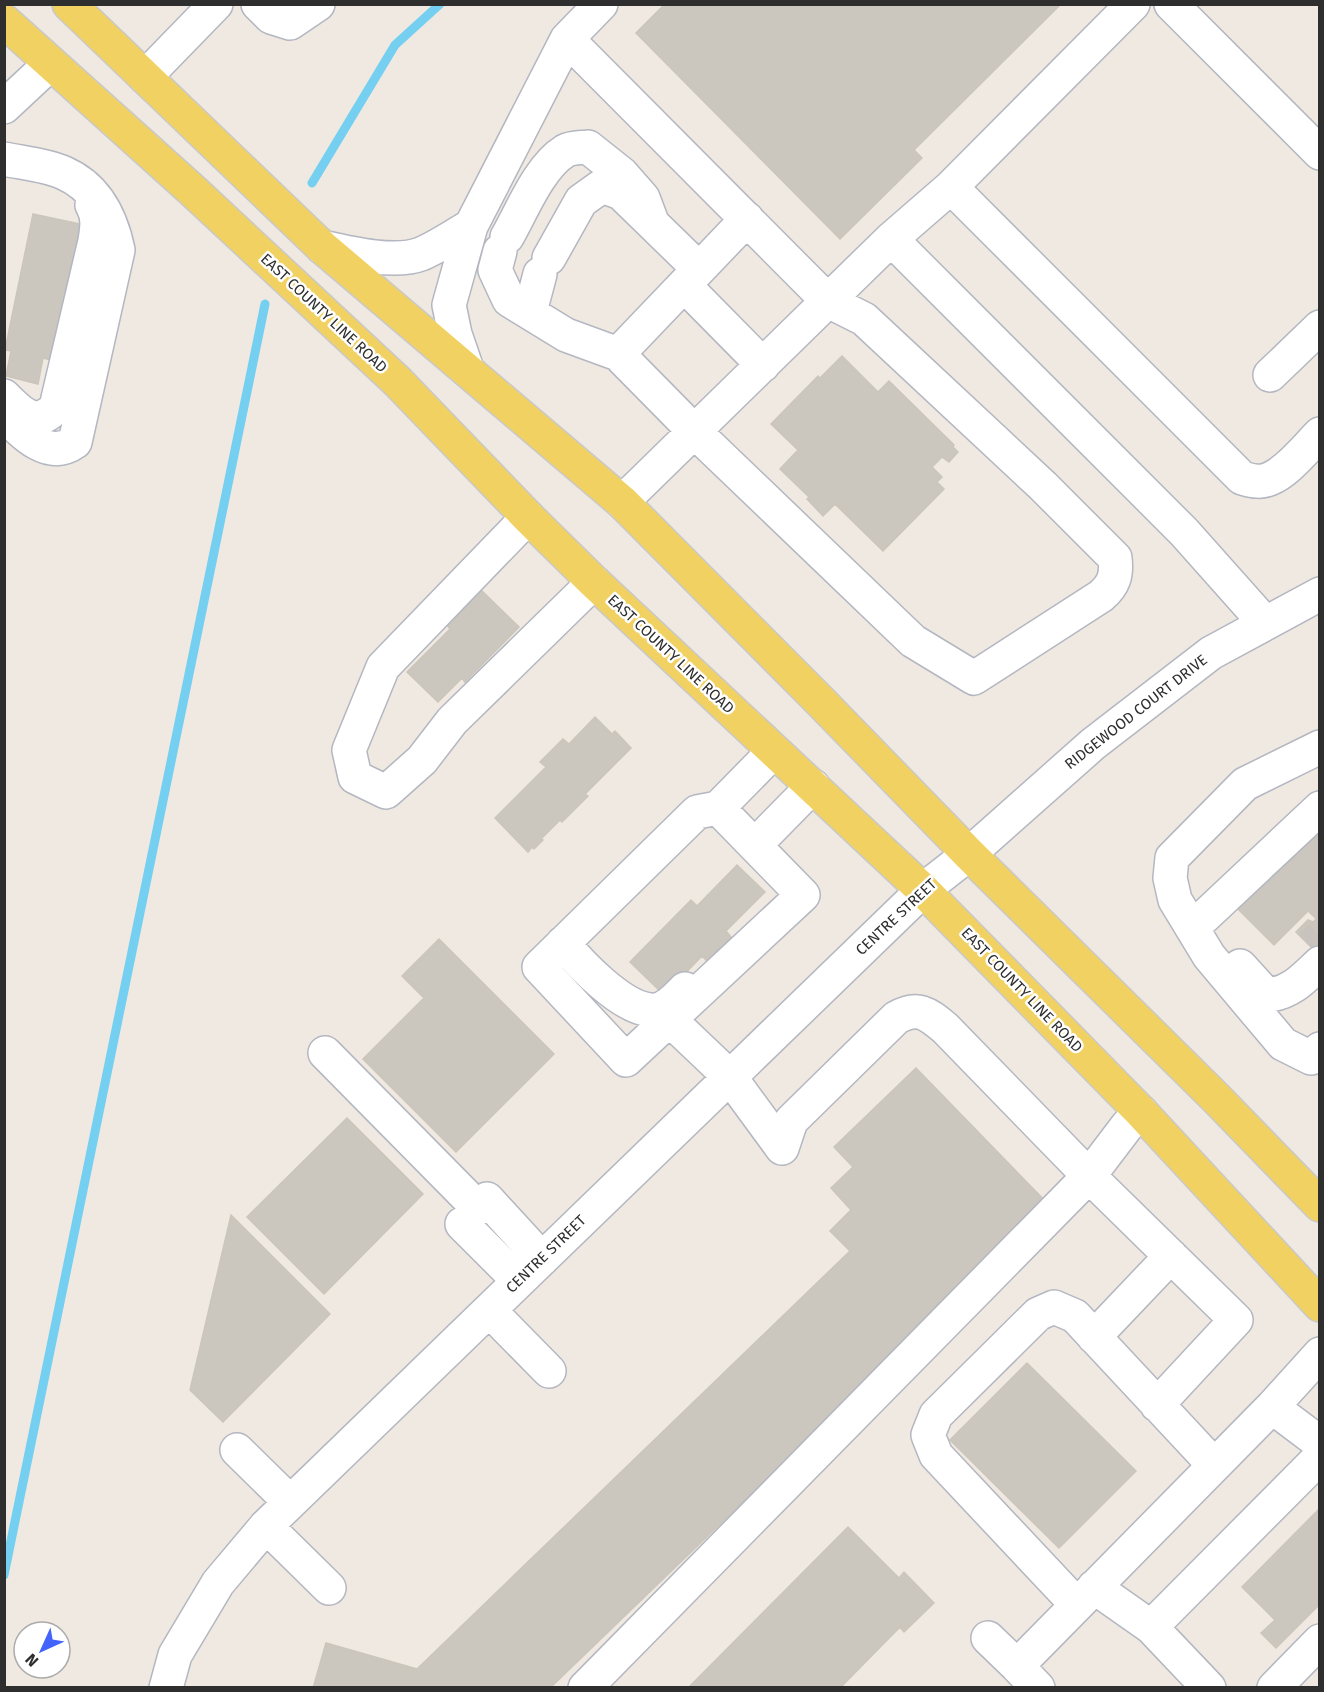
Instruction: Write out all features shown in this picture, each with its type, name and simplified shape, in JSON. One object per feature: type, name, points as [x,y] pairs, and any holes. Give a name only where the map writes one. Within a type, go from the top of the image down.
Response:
[{"type":"main road","points":[[69,4],[322,248],[622,502],[1320,1205]]},
{"type":"main road","name":"EAST COUNTY LINE ROAD","points":[[4,21],[192,190],[397,381],[594,582],[923,890],[1141,1112],[1320,1305]]},
{"type":"street","points":[[145,77],[216,4]]},
{"type":"street","points":[[258,4],[271,17],[290,23],[318,4]]},
{"type":"street","points":[[466,369],[449,305],[471,226],[567,39],[601,4]]},
{"type":"street","points":[[622,502],[891,239],[951,187],[1133,4]]},
{"type":"street","points":[[1171,4],[1320,153]]},
{"type":"street","points":[[567,39],[828,301],[864,319],[1042,486],[1115,558],[1117,573],[1111,587],[1101,596],[974,678],[913,641],[694,431],[618,354],[566,335],[509,300],[495,270],[503,244],[545,170],[572,148],[588,147],[622,174],[643,198],[652,222]]},
{"type":"street","points":[[4,107],[50,64]]},
{"type":"street","points":[[4,159],[63,172],[85,186],[102,205],[113,228],[118,250],[75,442],[64,449],[46,448],[21,432],[4,414]]},
{"type":"street","points":[[4,396],[27,417],[38,418],[50,414],[60,398],[98,222],[96,211],[87,197],[63,172]]},
{"type":"street","points":[[530,312],[545,266],[581,201],[602,186],[621,193],[652,222],[691,277],[763,365]]},
{"type":"street","points":[[951,187],[1242,478],[1256,482],[1269,480],[1281,473],[1320,435]]},
{"type":"street","points":[[618,354],[747,219]]},
{"type":"street","points":[[322,248],[366,256],[420,255],[471,226]]},
{"type":"street","points":[[891,239],[1184,532],[1265,623]]},
{"type":"street","points":[[1270,375],[1320,327]]},
{"type":"street","points":[[528,517],[383,667],[349,750],[355,777],[386,792],[422,760],[452,721],[594,582]]},
{"type":"street","name":"RIDGEWOOD COURT DRIVE","points":[[969,854],[1102,737],[1211,653],[1265,623],[1315,607]]},
{"type":"street","points":[[1314,749],[1258,794],[1194,858],[1188,865],[1185,875],[1190,893],[1204,917],[1248,975],[1262,979],[1275,978],[1315,954]]},
{"type":"street","points":[[1314,749],[1245,784],[1172,858],[1170,878],[1175,900],[1209,956],[1283,1044],[1311,1058],[1320,1049]]},
{"type":"street","points":[[718,808],[803,895],[626,1060],[539,967],[698,812],[718,808],[774,750]]},
{"type":"street","points":[[755,845],[813,786]]},
{"type":"street","points":[[1204,917],[1320,808]]},
{"type":"street","name":"CENTRE STREET","points":[[166,1688],[176,1655],[218,1583],[266,1526],[923,890],[969,854]]},
{"type":"street","points":[[563,943],[578,961],[616,994],[651,1011],[668,1005],[756,920],[782,916]]},
{"type":"street","points":[[670,1020],[730,1077],[782,1148],[791,1121],[896,1018],[906,1012],[915,1011],[927,1014],[945,1028],[1089,1176],[1236,1320],[1157,1405]]},
{"type":"street","points":[[325,1053],[531,1270]]},
{"type":"street","points":[[585,1688],[1089,1176],[1127,1126],[1141,1112]]},
{"type":"street","points":[[1282,1167],[1320,1187]]},
{"type":"street","points":[[1094,1337],[1171,1256]]},
{"type":"street","points":[[1209,1688],[1151,1628],[1086,1596],[936,1455],[928,1435],[936,1415],[1038,1314],[1054,1307],[1075,1316],[1214,1465]]},
{"type":"street","points":[[489,1310],[549,1371]]},
{"type":"street","points":[[988,1638],[1027,1677],[1086,1596],[1272,1407],[1320,1354]]},
{"type":"street","points":[[1272,1407],[1320,1443]]},
{"type":"street","points":[[237,1450],[290,1502]]},
{"type":"street","points":[[1151,1628],[1320,1458]]},
{"type":"street","points":[[266,1526],[329,1588]]},
{"type":"street","points":[[1274,1688],[1320,1641]]},
{"type":"building","points":[[665,4],[1061,4],[914,150],[922,158],[840,239],[636,33]]},
{"type":"building","points":[[33,214],[85,225],[55,361],[43,358],[38,384],[6,376],[11,351],[5,350]]},
{"type":"building","points":[[842,356],[878,392],[889,381],[954,445],[953,447],[958,452],[949,462],[942,457],[932,467],[942,477],[937,482],[944,489],[883,551],[835,504],[823,516],[807,499],[809,497],[780,469],[798,450],[771,424],[818,376],[820,378]]},
{"type":"building","points":[[481,590],[519,627],[465,682],[462,678],[438,702],[407,672],[450,629],[447,625]]},
{"type":"building","points":[[595,717],[612,734],[615,731],[631,748],[585,794],[588,796],[562,822],[560,820],[534,849],[532,847],[528,852],[495,818],[546,767],[540,762],[563,739],[569,744]]},
{"type":"building","points":[[1320,824],[1320,922],[1308,911],[1274,945],[1235,906]]},
{"type":"building","points":[[737,865],[765,892],[726,931],[731,937],[707,961],[702,956],[664,995],[630,962],[691,900],[697,906]]},
{"type":"building","points":[[1316,919],[1320,922],[1320,956],[1296,932],[1308,920],[1313,922]]},
{"type":"building","points":[[439,939],[554,1054],[456,1152],[363,1059],[424,998],[402,976]]},
{"type":"building","points":[[916,1068],[1050,1206],[550,1688],[313,1688],[326,1643],[417,1669],[850,1251],[830,1231],[851,1210],[831,1188],[853,1167],[834,1147]]},
{"type":"building","points":[[347,1118],[423,1194],[324,1294],[247,1217]]},
{"type":"building","points":[[231,1215],[330,1314],[223,1422],[190,1390]]},
{"type":"building","points":[[1027,1363],[1136,1471],[1059,1548],[950,1440]]},
{"type":"building","points":[[1320,1508],[1320,1604],[1276,1648],[1261,1633],[1275,1620],[1242,1587]]},
{"type":"building","points":[[848,1527],[899,1578],[904,1572],[934,1603],[904,1632],[900,1627],[840,1688],[688,1688]]},
{"type":"waterway","points":[[312,183],[395,45],[440,4]]},
{"type":"waterway","points":[[4,1575],[265,304]]},
{"type":"tunnel","points":[[1310,946],[1320,936]]}]
